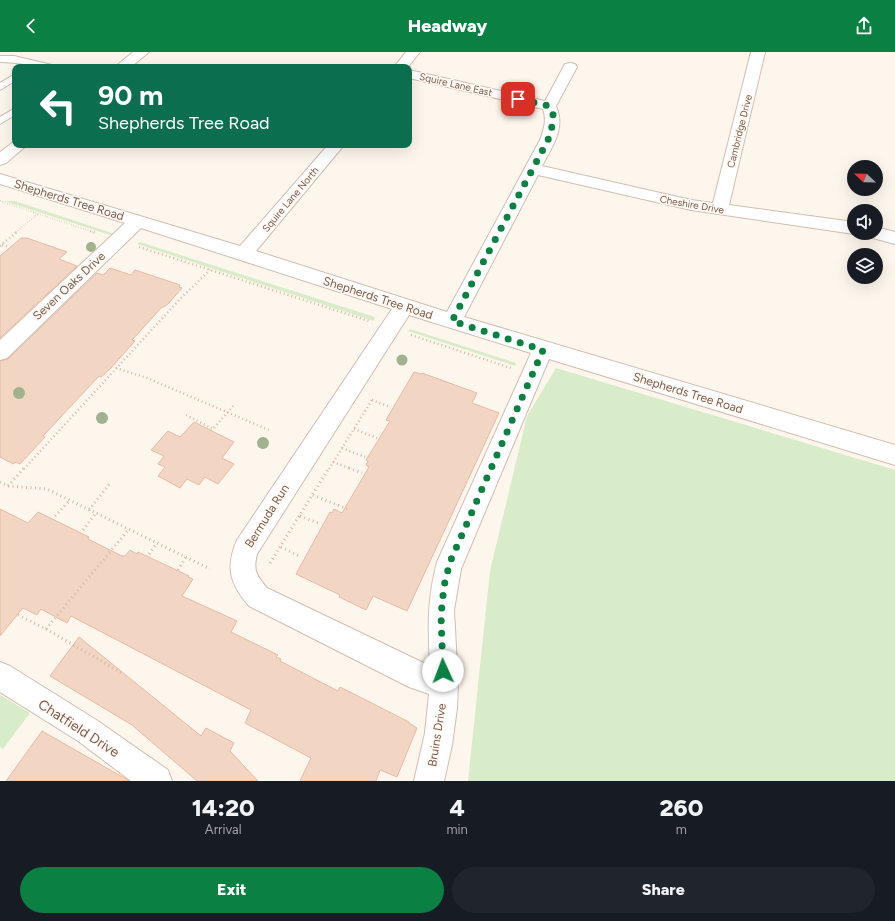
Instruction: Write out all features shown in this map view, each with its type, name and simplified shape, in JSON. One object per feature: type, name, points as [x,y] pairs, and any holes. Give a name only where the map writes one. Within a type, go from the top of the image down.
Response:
[{"type":"street","points":[[126,64],[142,52]]},
{"type":"street","points":[[403,64],[413,52]]},
{"type":"street","name":"Cambridge Drive","points":[[720,209],[758,52]]},
{"type":"street","points":[[452,321],[552,131],[553,114],[549,106],[570,67]]},
{"type":"street","name":"Squire Lane East","points":[[412,75],[549,106]]},
{"type":"street","points":[[0,160],[15,148]]},
{"type":"street","name":"Squire Lane North","points":[[244,254],[333,148]]},
{"type":"street","name":"Cheshire Drive","points":[[533,169],[665,200],[847,227]]},
{"type":"street","name":"Shepherds Tree Road","points":[[0,179],[244,254],[543,350],[895,455]]},
{"type":"street","name":"Seven Oaks Drive","points":[[0,352],[138,221]]},
{"type":"street","points":[[883,235],[895,238]]},
{"type":"street","name":"Bermuda Run","points":[[404,306],[246,549],[242,562],[244,582],[258,597],[419,677],[444,685]]},
{"type":"street","name":"Bruins Drive","points":[[428,781],[433,765],[440,723],[444,685],[441,615],[444,586],[450,562],[543,350]]},
{"type":"street","name":"Chatfield Drive","points":[[0,676],[88,731],[157,781]]},
{"type":"lane","points":[[0,59],[10,58],[29,64]]},
{"type":"lane","points":[[0,87],[12,79]]},
{"type":"lane","points":[[0,121],[12,113]]},
{"type":"path","points":[[0,201],[532,374]]},
{"type":"path","points":[[1,245],[39,214]]},
{"type":"path","points":[[1,245],[9,247]]},
{"type":"path","points":[[8,486],[179,300],[210,270]]},
{"type":"path","points":[[408,342],[413,335]]},
{"type":"path","points":[[116,368],[147,378],[269,430]]},
{"type":"path","points":[[270,564],[376,394]]},
{"type":"path","points":[[372,400],[390,407]]},
{"type":"path","points":[[186,415],[213,429],[234,405]]},
{"type":"path","points":[[354,429],[377,438]]},
{"type":"path","points":[[342,448],[365,457]]},
{"type":"path","points":[[334,462],[362,473]]},
{"type":"path","points":[[0,482],[8,486],[47,489],[210,569]]},
{"type":"path","points":[[89,510],[110,482]]},
{"type":"path","points":[[313,496],[347,509]]},
{"type":"path","points":[[55,516],[70,500]]},
{"type":"path","points":[[83,530],[96,513]]},
{"type":"path","points":[[300,516],[321,524]]},
{"type":"path","points":[[46,629],[129,529]]},
{"type":"path","points":[[149,554],[157,543]]},
{"type":"path","points":[[281,547],[301,557]]},
{"type":"path","points":[[178,570],[186,557]]},
{"type":"path","points":[[18,615],[46,629],[122,673]]},
{"type":"green space","points":[[4,201],[15,201],[115,234],[113,236]]},
{"type":"green space","points":[[140,242],[375,317],[374,321],[137,244]]},
{"type":"green space","points":[[410,329],[516,363],[515,366],[408,331]]},
{"type":"green space","points":[[556,368],[895,470],[895,781],[468,781],[490,571],[527,416]]},
{"type":"green space","points":[[0,695],[30,713],[3,749],[0,747]]},
{"type":"building","points":[[21,238],[27,238],[67,252],[59,259],[77,266],[0,338],[0,256]]},
{"type":"building","points":[[110,268],[131,275],[135,270],[180,285],[179,287],[182,288],[168,304],[162,307],[132,340],[135,341],[111,368],[101,377],[99,376],[43,436],[45,437],[20,464],[15,462],[13,464],[0,457],[0,361],[8,359],[97,273],[103,275]]},
{"type":"building","points":[[414,372],[422,373],[477,393],[472,403],[499,413],[407,611],[373,596],[366,610],[339,597],[340,595],[296,574],[330,512],[332,513],[334,509],[342,513],[369,467],[366,465],[368,461],[366,460],[390,421],[386,420]]},
{"type":"building","points":[[194,422],[234,442],[222,458],[234,464],[218,484],[205,477],[199,485],[187,479],[180,488],[158,476],[165,467],[158,464],[164,456],[151,450],[168,431],[180,437]]},
{"type":"building","points":[[0,509],[28,523],[38,512],[89,537],[88,539],[122,556],[125,556],[130,550],[137,554],[138,552],[189,576],[188,577],[193,579],[182,596],[237,621],[231,632],[278,655],[276,657],[281,659],[280,661],[338,691],[340,687],[409,722],[417,728],[397,777],[380,770],[376,781],[300,781],[311,758],[245,723],[251,710],[71,616],[67,623],[41,609],[37,615],[23,608],[0,636]]},
{"type":"building","points":[[79,637],[201,736],[206,728],[234,743],[230,751],[258,781],[197,781],[132,725],[50,676]]},
{"type":"building","points":[[42,731],[126,779],[129,781],[6,781]]},
{"type":"route","points":[[443,671],[441,615],[444,586],[450,562],[543,350],[452,321],[552,131],[553,114],[549,106],[518,99]]}]
